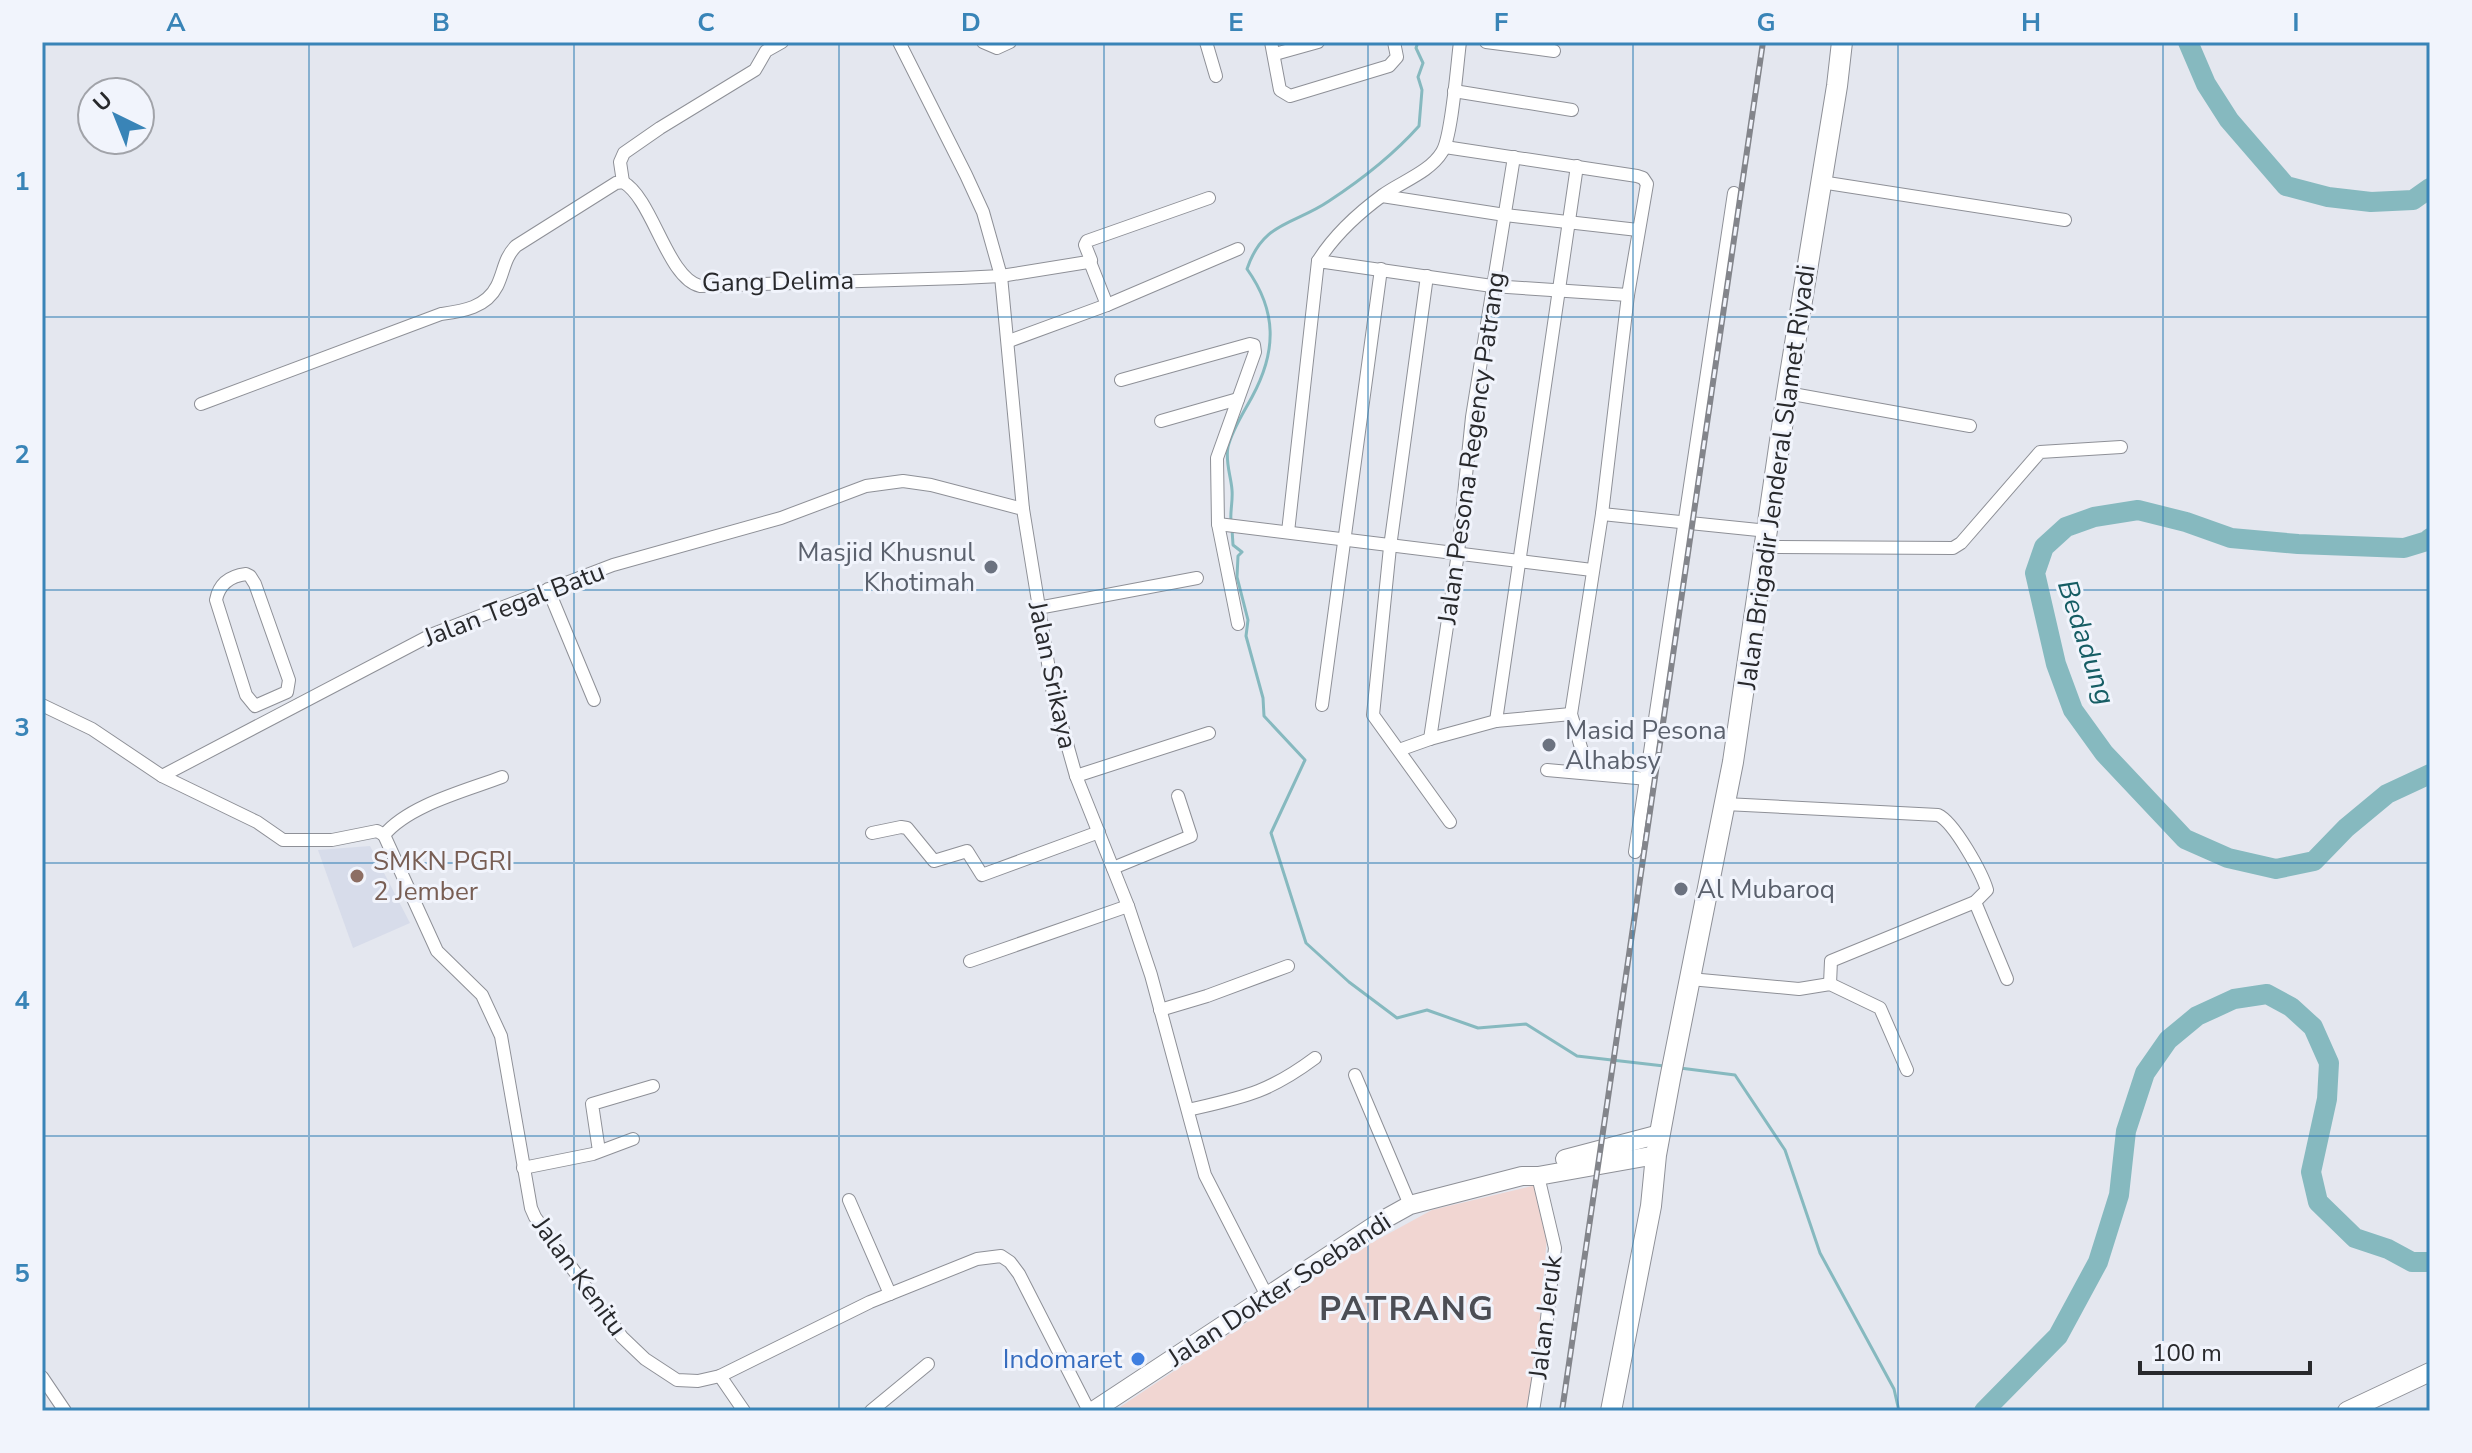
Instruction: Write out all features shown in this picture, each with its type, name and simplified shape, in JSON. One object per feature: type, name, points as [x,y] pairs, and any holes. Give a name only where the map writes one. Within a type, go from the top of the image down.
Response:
[{"type":"main road","name":"Jalan Brigadir Jenderal Slamet Riyadi","points":[[1611,1411],[1651,1206],[1675,1049],[1746,685],[1787,393],[1842,42]]},
{"type":"main road","name":"Jalan Dokter Soebandi","points":[[1091,1411],[1410,1205],[1658,1145]]},
{"type":"main road","points":[[2351,1410],[2430,1372]]},
{"type":"street","points":[[201,404],[441,314],[467,311],[487,299],[497,287],[508,254],[516,246],[616,183],[623,182],[620,162],[624,153],[755,70],[762,55],[771,46],[782,42]]},
{"type":"street","points":[[983,42],[993,48],[1010,42]]},
{"type":"street","points":[[1206,42],[1216,76]]},
{"type":"street","points":[[1318,42],[1273,48],[1280,90],[1290,96],[1389,66],[1397,57],[1394,42]]},
{"type":"street","points":[[1288,532],[1318,261],[1341,230],[1382,196],[1426,167],[1445,147],[1460,42]]},
{"type":"street","points":[[1486,42],[1532,45],[1554,51]]},
{"type":"street","name":"Jalan Srikaya","points":[[903,43],[983,212],[1001,276],[1023,509],[1053,694],[1076,776],[1128,906],[1205,1175],[1267,1296]]},
{"type":"street","points":[[1454,91],[1572,110]]},
{"type":"street","points":[[1445,147],[1643,178],[1647,186],[1628,295],[1602,514],[1571,714],[1585,761]]},
{"type":"street","name":"Jalan Pesona Regency Patrang","points":[[1430,739],[1458,553],[1472,417],[1514,157]]},
{"type":"street","points":[[1496,721],[1577,166]]},
{"type":"street","name":"Gang Delima","points":[[623,182],[635,192],[686,277],[697,285],[1001,276]]},
{"type":"street","points":[[1821,182],[2065,220]]},
{"type":"street","points":[[1635,852],[1734,193]]},
{"type":"street","points":[[1382,196],[1505,215],[1638,230]]},
{"type":"street","points":[[1107,305],[1090,262],[1085,245],[1087,241],[1209,198]]},
{"type":"street","points":[[1009,341],[1107,305],[1238,249]]},
{"type":"street","points":[[1318,261],[1492,286],[1628,295]]},
{"type":"street","points":[[1001,276],[1090,262]]},
{"type":"street","points":[[1322,705],[1381,269]]},
{"type":"street","points":[[1427,276],[1390,547],[1373,715],[1450,822]]},
{"type":"street","points":[[1121,380],[1254,345],[1255,352],[1218,453],[1221,525],[1238,624]]},
{"type":"street","points":[[1787,393],[1970,426]]},
{"type":"street","points":[[1161,421],[1238,399]]},
{"type":"street","points":[[1602,514],[1683,523],[1766,539],[1947,550],[1961,543],[2040,452],[2121,447]]},
{"type":"street","name":"Jalan Tegal Batu","points":[[162,776],[433,634],[613,565],[781,518],[881,482],[931,485],[1023,509]]},
{"type":"street","points":[[1221,525],[1592,570]]},
{"type":"street","points":[[246,574],[253,579],[289,680],[287,692],[268,700],[255,706],[246,695],[216,603],[221,586],[239,575],[246,574]]},
{"type":"street","points":[[1038,608],[1197,578]]},
{"type":"street","points":[[548,589],[594,700]]},
{"type":"street","points":[[268,700],[276,718]]},
{"type":"street","points":[[42,705],[92,729],[162,776],[257,822],[283,840],[332,840],[377,831],[384,835],[408,815],[502,777]]},
{"type":"street","points":[[1399,750],[1496,721],[1571,714]]},
{"type":"street","points":[[1076,776],[1209,733]]},
{"type":"street","points":[[1547,770],[1648,779]]},
{"type":"street","points":[[1113,868],[1191,836],[1178,796]]},
{"type":"street","points":[[1725,804],[1943,817],[1950,823],[1986,885],[1987,892],[1975,902],[1831,961],[1830,984]]},
{"type":"street","points":[[872,833],[907,828],[934,861],[967,851],[982,875],[1099,832]]},
{"type":"street","name":"Jalan Kenitu","points":[[384,835],[437,951],[482,995],[501,1036],[523,1168],[535,1217],[622,1337],[645,1359],[677,1380],[698,1381],[720,1376],[890,1294],[977,1259],[1001,1256],[1019,1274],[1091,1411]]},
{"type":"street","points":[[1975,902],[2007,979]]},
{"type":"street","points":[[970,961],[1128,906]]},
{"type":"street","points":[[1160,1010],[1288,966]]},
{"type":"street","points":[[1690,979],[1799,989],[1830,984],[1880,1008],[1907,1070]]},
{"type":"street","points":[[1188,1110],[1255,1094],[1283,1081],[1315,1058]]},
{"type":"street","points":[[1355,1075],[1410,1205]]},
{"type":"street","points":[[599,1151],[592,1104],[653,1086]]},
{"type":"street","points":[[523,1168],[599,1151],[633,1139]]},
{"type":"street","name":"Jalan Jeruk","points":[[1530,1176],[1555,1248],[1533,1411]]},
{"type":"street","points":[[849,1200],[890,1294]]},
{"type":"street","points":[[871,1411],[928,1364]]},
{"type":"street","points":[[720,1376],[744,1411]]},
{"type":"street","points":[[42,1377],[65,1411]]},
{"type":"shaded area","name":"SMKN PGRI 2 Jember","points":[[370,846],[410,923],[353,948],[318,850]]},
{"type":"shaded area","points":[[1536,1185],[1547,1237],[1536,1363],[1528,1411],[1123,1411],[1120,1407],[1342,1259],[1432,1210]]},
{"type":"waterway","points":[[1231,521],[1228,447],[1266,364],[1270,332],[1264,300],[1247,269],[1254,253],[1271,233],[1316,209],[1353,184],[1419,126],[1422,90],[1418,77],[1423,63],[1416,48],[1418,42]]},
{"type":"waterway","name":"Bedadung","points":[[2188,42],[2206,84],[2229,120],[2286,186],[2328,197],[2371,202],[2413,200],[2430,188]]},
{"type":"waterway","name":"Bedadung","points":[[2430,538],[2404,548],[2231,538],[2138,510],[2094,517],[2066,527],[2044,547],[2035,573],[2056,664],[2073,710],[2104,753],[2185,839],[2228,858],[2276,869],[2314,861],[2346,828],[2387,794],[2430,774]]},
{"type":"waterway","points":[[1232,529],[1233,545],[1242,552],[1238,556],[1237,577],[1248,620],[1246,636],[1263,698],[1264,716],[1305,760],[1271,833],[1306,943],[1349,982],[1397,1018],[1427,1010],[1478,1028],[1526,1024],[1577,1056],[1664,1066]]},
{"type":"waterway","name":"Bedadung","points":[[1984,1411],[2058,1336],[2098,1262],[2119,1195],[2126,1131],[2145,1073],[2168,1040],[2197,1016],[2234,999],[2267,994],[2291,1007],[2313,1027],[2329,1063],[2327,1099],[2311,1172],[2318,1202],[2355,1238],[2388,1249],[2412,1262],[2430,1262]]},
{"type":"waterway","points":[[1680,1068],[1735,1075],[1785,1150],[1820,1253],[1894,1389],[1899,1411]]},
{"type":"railway","points":[[1562,1411],[1763,42]]},
{"type":"place","name":"Masjid Khusnul Khotimah","points":[[991,567]]},
{"type":"place","name":"Masid Pesona Alhabsy","points":[[1549,745]]},
{"type":"place","name":"SMKN PGRI 2 Jember","points":[[357,876]]},
{"type":"place","name":"Al Mubaroq","points":[[1681,889]]},
{"type":"place","name":"Indomaret","points":[[1138,1359]]},
{"type":"district","name":"PATRANG","points":[[1407,1308]]}]
